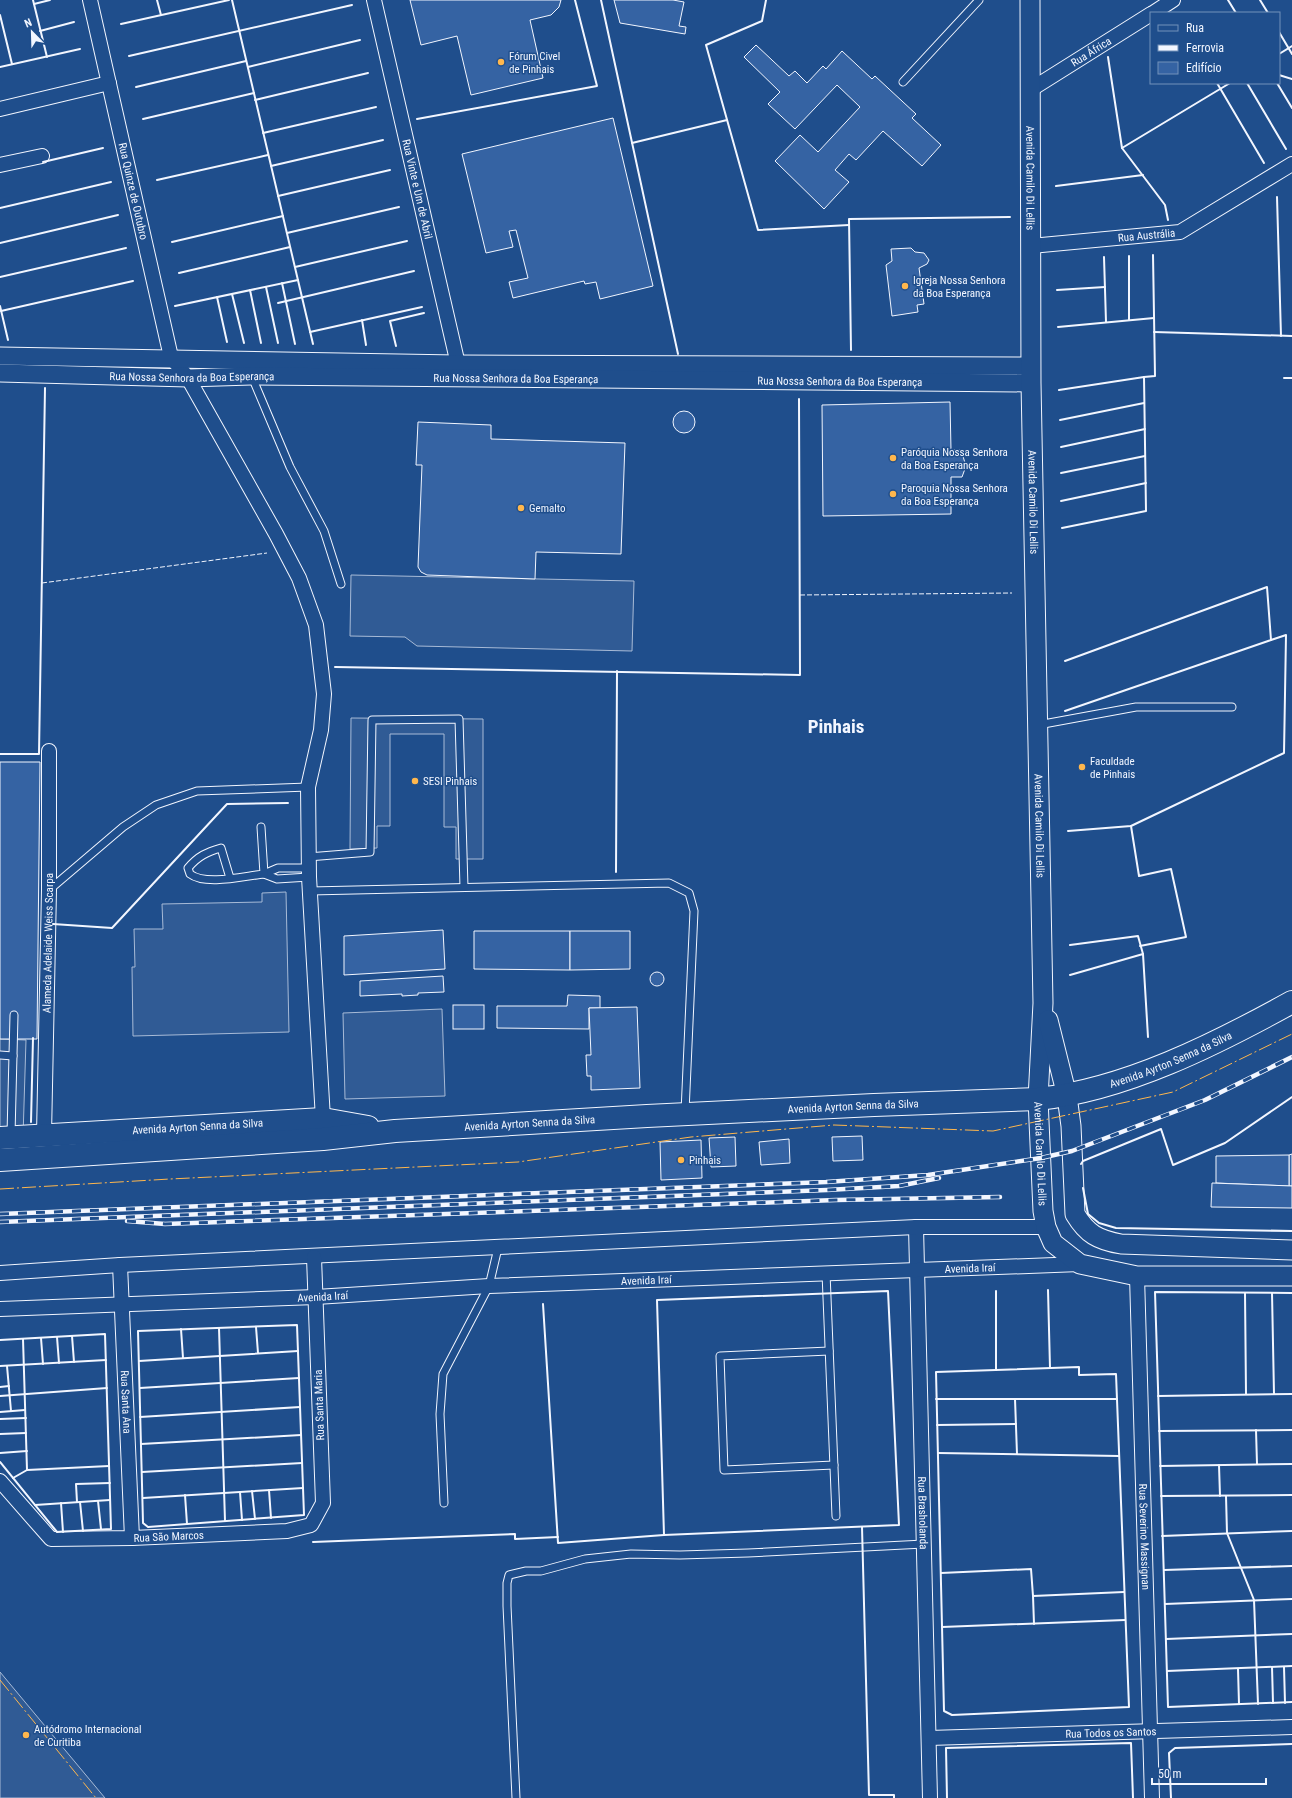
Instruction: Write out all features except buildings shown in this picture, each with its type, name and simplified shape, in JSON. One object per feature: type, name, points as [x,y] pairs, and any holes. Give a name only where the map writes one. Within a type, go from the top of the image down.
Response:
[{"type":"main road","name":"Avenida Camilo Di Lellis","points":[[1030,0],[1031,375],[1043,1004],[1038,1099],[1043,1212],[1046,1227],[1054,1243],[1080,1264]]},
{"type":"main road","name":"Avenida Ayrton Senna da Silva","points":[[7,1149],[323,1139],[395,1131],[684,1114],[1038,1099],[1067,1096],[1171,1062],[1221,1040],[1292,1002]]},
{"type":"main road","name":"Avenida Camilo Di Lellis","points":[[1043,1004],[1067,1096],[1071,1126],[1075,1214],[1082,1226],[1093,1235],[1107,1241],[1121,1244],[1292,1250]]},
{"type":"main road","name":"Avenida Ayrton Senna da Silva","points":[[7,1149],[44,1135],[323,1119],[395,1131]]},
{"type":"main road","name":"Avenida Iraí","points":[[1080,1264],[1137,1276],[1292,1276]]},
{"type":"street","name":"Rua Quinze de Outubro","points":[[90,0],[171,358],[188,378],[299,578],[316,625],[324,694],[321,730],[308,787],[309,873],[323,1119]]},
{"type":"street","name":"Rua Vinte e Um de Abril","points":[[374,0],[459,371]]},
{"type":"street","name":"Rua África","points":[[1155,12],[1173,0]]},
{"type":"street","name":"Rua África","points":[[1030,90],[1150,15]]},
{"type":"street","points":[[0,109],[109,83]]},
{"type":"street","points":[[0,166],[42,156]]},
{"type":"street","name":"Rua Austrália","points":[[1031,246],[1180,232],[1292,164]]},
{"type":"street","name":"Rua Nossa Senhora da Boa Esperança","points":[[0,356],[171,358],[249,368],[1031,375]]},
{"type":"street","name":"Rua Nossa Senhora da Boa Esperança","points":[[0,374],[188,378],[249,368]]},
{"type":"street","name":"Alameda Adelaide Weiss Scarpa","points":[[44,1135],[49,890],[48,751]]},
{"type":"street","points":[[0,1273],[916,1227],[1046,1227]]},
{"type":"street","name":"Rua Brasholanda","points":[[916,1227],[930,1798]]},
{"type":"street","name":"Rua Santa Maria","points":[[287,1531],[311,1525],[323,1503],[314,1257]]},
{"type":"street","name":"Avenida Iraí","points":[[0,1309],[316,1297],[489,1286],[1080,1264]]},
{"type":"street","name":"Rua Santa Ana","points":[[120,1266],[132,1538]]},
{"type":"street","name":"Rua Severino Massignan","points":[[1137,1276],[1152,1798]]},
{"type":"street","name":"Rua São Marcos","points":[[0,1481],[51,1539],[132,1538],[287,1531]]},
{"type":"street","name":"Rua Todos os Santos","points":[[929,1738],[1150,1730],[1292,1727]]},
{"type":"lane","points":[[903,82],[980,0]]},
{"type":"lane","points":[[249,368],[290,467],[324,531],[341,584]]},
{"type":"lane","points":[[1038,725],[1136,707],[1232,707]]},
{"type":"lane","points":[[264,874],[278,878],[309,873],[370,852],[372,720],[459,719],[464,887]]},
{"type":"lane","points":[[49,890],[123,827],[156,805],[197,791],[308,787]]},
{"type":"lane","points":[[261,827],[264,874]]},
{"type":"lane","points":[[230,878],[221,848],[196,858],[188,868],[190,874],[195,878],[210,880],[230,878],[264,874],[278,868],[309,873],[464,887],[669,883],[689,893],[694,911],[684,1114]]},
{"type":"lane","points":[[7,1149],[14,1015]]},
{"type":"lane","points":[[0,1055],[13,1056]]},
{"type":"lane","points":[[444,1503],[440,1414],[443,1374],[489,1286],[498,1248]]},
{"type":"lane","points":[[826,1273],[836,1516]]},
{"type":"lane","points":[[829,1351],[720,1356],[724,1470],[834,1465]]},
{"type":"lane","points":[[516,1798],[507,1606],[507,1583],[509,1575],[526,1571],[541,1571],[584,1559],[631,1554],[718,1554],[924,1544]]},
{"type":"shaded area","points":[[351,575],[634,581],[632,651],[417,646],[405,637],[350,636]]},
{"type":"shaded area","points":[[351,718],[483,719],[483,859],[456,859],[456,827],[444,827],[444,734],[390,734],[390,826],[377,826],[377,848],[350,849]]},
{"type":"shaded area","points":[[286,892],[289,1032],[133,1036],[132,967],[135,967],[134,929],[163,929],[162,904],[262,902],[262,893]]},
{"type":"shaded area","points":[[442,1009],[445,1096],[345,1099],[343,1013]]},
{"type":"shaded area","points":[[0,1039],[26,1040],[23,1137],[0,1137]]},
{"type":"shaded area","name":"Autódromo Internacional de Curitiba","points":[[0,1672],[105,1798],[0,1798]]},
{"type":"railway","points":[[0,1214],[826,1182],[928,1175],[1041,1158],[1072,1151],[1205,1100],[1292,1057]]},
{"type":"railway","points":[[0,1222],[827,1190],[899,1186],[939,1178]]},
{"type":"railway","points":[[127,1221],[165,1224],[836,1200],[1000,1197]]},
{"type":"fence","points":[[42,583],[267,553]]},
{"type":"fence","points":[[800,595],[1012,593]]},
{"type":"wall","points":[[33,0],[47,57]]},
{"type":"wall","points":[[34,4],[50,0]]},
{"type":"wall","points":[[157,0],[161,15]]},
{"type":"wall","points":[[121,24],[229,0]]},
{"type":"wall","points":[[232,0],[313,344]]},
{"type":"wall","points":[[417,119],[597,86],[575,0]]},
{"type":"wall","points":[[601,0],[678,354]]},
{"type":"wall","points":[[766,0],[762,21],[706,45],[758,230],[849,225]]},
{"type":"wall","points":[[1228,0],[1235,12]]},
{"type":"wall","points":[[1260,0],[1267,12]]},
{"type":"wall","points":[[129,56],[352,5]]},
{"type":"wall","points":[[0,15],[12,64]]},
{"type":"wall","points":[[40,31],[74,22]]},
{"type":"wall","points":[[1280,34],[1292,54]]},
{"type":"wall","points":[[248,67],[360,40]]},
{"type":"wall","points":[[1280,53],[1292,46]]},
{"type":"wall","points":[[0,67],[80,49]]},
{"type":"wall","points":[[1108,57],[1122,148],[1165,205],[1168,220]]},
{"type":"wall","points":[[136,87],[246,61]]},
{"type":"wall","points":[[255,100],[368,73]]},
{"type":"wall","points":[[1280,75],[1292,79]]},
{"type":"wall","points":[[1218,84],[1264,163]]},
{"type":"wall","points":[[1122,148],[1228,84]]},
{"type":"wall","points":[[1248,84],[1286,149]]},
{"type":"wall","points":[[1278,84],[1292,108]]},
{"type":"wall","points":[[143,119],[254,93]]},
{"type":"wall","points":[[263,133],[376,107]]},
{"type":"wall","points":[[632,143],[727,120]]},
{"type":"wall","points":[[271,166],[383,140]]},
{"type":"wall","points":[[43,162],[103,148]]},
{"type":"wall","points":[[157,180],[268,155]]},
{"type":"wall","points":[[278,196],[390,170]]},
{"type":"wall","points":[[1056,186],[1143,175]]},
{"type":"wall","points":[[0,208],[111,182]]},
{"type":"wall","points":[[1277,197],[1281,336]]},
{"type":"wall","points":[[287,233],[399,207]]},
{"type":"wall","points":[[0,243],[118,215]]},
{"type":"wall","points":[[172,242],[283,216]]},
{"type":"wall","points":[[851,350],[849,219],[1010,217]]},
{"type":"wall","points":[[295,267],[407,241]]},
{"type":"wall","points":[[179,273],[290,247]]},
{"type":"wall","points":[[0,277],[126,248]]},
{"type":"wall","points":[[1062,528],[1146,511],[1144,377],[1155,376],[1153,255]]},
{"type":"wall","points":[[1129,256],[1129,320]]},
{"type":"wall","points":[[1104,257],[1106,322]]},
{"type":"wall","points":[[278,303],[414,271]]},
{"type":"wall","points":[[175,306],[298,280]]},
{"type":"wall","points":[[1,311],[133,281]]},
{"type":"wall","points":[[282,283],[295,344]]},
{"type":"wall","points":[[266,287],[278,343]]},
{"type":"wall","points":[[1057,290],[1105,287]]},
{"type":"wall","points":[[250,290],[261,343]]},
{"type":"wall","points":[[232,294],[244,343]]},
{"type":"wall","points":[[217,297],[227,342]]},
{"type":"wall","points":[[0,306],[8,340]]},
{"type":"wall","points":[[310,332],[422,307]]},
{"type":"wall","points":[[396,346],[390,321],[424,313]]},
{"type":"wall","points":[[1058,327],[1154,318]]},
{"type":"wall","points":[[362,320],[366,345]]},
{"type":"wall","points":[[1154,332],[1292,336]]},
{"type":"wall","points":[[1059,390],[1144,377]]},
{"type":"wall","points":[[1284,378],[1292,378]]},
{"type":"wall","points":[[0,754],[39,754],[45,388]]},
{"type":"wall","points":[[335,667],[800,675],[799,399]]},
{"type":"wall","points":[[1060,420],[1144,403]]},
{"type":"wall","points":[[1061,447],[1145,429]]},
{"type":"wall","points":[[1061,473],[1145,456]]},
{"type":"wall","points":[[1061,501],[1146,483]]},
{"type":"wall","points":[[1065,661],[1267,587],[1271,640],[1065,711]]},
{"type":"wall","points":[[1068,831],[1131,826],[1284,753],[1286,635],[1271,640]]},
{"type":"wall","points":[[616,872],[617,671]]},
{"type":"wall","points":[[53,924],[112,928],[227,804],[288,803]]},
{"type":"wall","points":[[1131,826],[1139,876],[1171,869],[1186,937],[1140,946]]},
{"type":"wall","points":[[1070,945],[1138,936],[1143,954]]},
{"type":"wall","points":[[1070,975],[1143,954],[1148,1037]]},
{"type":"wall","points":[[31,1122],[33,1038]]},
{"type":"wall","points":[[1081,1164],[1083,1161],[1161,1129],[1173,1165],[1225,1143],[1292,1097]]},
{"type":"wall","points":[[1083,1188],[1088,1214],[1099,1223],[1116,1228],[1292,1231]]},
{"type":"wall","points":[[1048,1290],[1050,1368]]},
{"type":"wall","points":[[888,1291],[899,1525],[664,1535],[657,1300],[888,1291]]},
{"type":"wall","points":[[996,1291],[996,1370]]},
{"type":"wall","points":[[1292,1293],[1155,1292],[1168,1707],[1292,1702]]},
{"type":"wall","points":[[1245,1293],[1246,1394]]},
{"type":"wall","points":[[1272,1293],[1274,1394]]},
{"type":"wall","points":[[543,1304],[558,1543],[664,1535]]},
{"type":"wall","points":[[297,1325],[304,1515],[148,1527],[143,1523],[138,1331],[297,1325]]},
{"type":"wall","points":[[256,1327],[258,1353]]},
{"type":"wall","points":[[219,1328],[225,1521]]},
{"type":"wall","points":[[181,1329],[183,1358]]},
{"type":"wall","points":[[0,1340],[105,1334],[111,1529],[57,1532],[0,1462]]},
{"type":"wall","points":[[72,1336],[74,1362]]},
{"type":"wall","points":[[57,1337],[59,1363]]},
{"type":"wall","points":[[41,1338],[43,1364]]},
{"type":"wall","points":[[23,1339],[27,1470]]},
{"type":"wall","points":[[139,1361],[298,1351]]},
{"type":"wall","points":[[0,1366],[106,1360]]},
{"type":"wall","points":[[7,1366],[11,1411]]},
{"type":"wall","points":[[1079,1367],[1079,1375],[1116,1374],[1129,1707],[952,1715],[944,1711],[936,1372],[1079,1367]]},
{"type":"wall","points":[[140,1388],[299,1378]]},
{"type":"wall","points":[[0,1387],[9,1386]]},
{"type":"wall","points":[[0,1396],[107,1388]]},
{"type":"wall","points":[[1158,1396],[1292,1394]]},
{"type":"wall","points":[[936,1399],[1117,1399]]},
{"type":"wall","points":[[1015,1399],[1017,1454]]},
{"type":"wall","points":[[140,1417],[300,1407]]},
{"type":"wall","points":[[0,1412],[25,1410]]},
{"type":"wall","points":[[0,1419],[26,1418]]},
{"type":"wall","points":[[937,1425],[1016,1424]]},
{"type":"wall","points":[[1256,1430],[1257,1464]]},
{"type":"wall","points":[[1159,1431],[1292,1430]]},
{"type":"wall","points":[[0,1434],[26,1433]]},
{"type":"wall","points":[[141,1444],[301,1435]]},
{"type":"wall","points":[[0,1453],[27,1451]]},
{"type":"wall","points":[[938,1453],[1119,1456]]},
{"type":"wall","points":[[142,1472],[302,1463]]},
{"type":"wall","points":[[1160,1466],[1292,1464]]},
{"type":"wall","points":[[1219,1465],[1220,1496]]},
{"type":"wall","points":[[13,1478],[27,1470],[109,1466]]},
{"type":"wall","points":[[77,1502],[76,1484],[110,1483]]},
{"type":"wall","points":[[143,1498],[303,1488]]},
{"type":"wall","points":[[269,1490],[271,1518]]},
{"type":"wall","points":[[252,1491],[255,1519]]},
{"type":"wall","points":[[240,1492],[242,1520]]},
{"type":"wall","points":[[185,1495],[187,1524]]},
{"type":"wall","points":[[1161,1496],[1292,1495]]},
{"type":"wall","points":[[1226,1496],[1227,1533],[1254,1600],[1258,1704]]},
{"type":"wall","points":[[35,1505],[110,1500]]},
{"type":"wall","points":[[98,1501],[101,1529]]},
{"type":"wall","points":[[80,1502],[83,1531]]},
{"type":"wall","points":[[61,1503],[63,1532]]},
{"type":"wall","points":[[862,1527],[869,1795],[894,1795],[894,1798]]},
{"type":"wall","points":[[1162,1536],[1292,1531]]},
{"type":"wall","points":[[313,1542],[515,1534],[515,1539],[558,1537]]},
{"type":"wall","points":[[1164,1570],[1292,1566]]},
{"type":"wall","points":[[941,1573],[1031,1569],[1033,1596],[1124,1592]]},
{"type":"wall","points":[[1033,1596],[1034,1624]]},
{"type":"wall","points":[[1165,1604],[1292,1599]]},
{"type":"wall","points":[[942,1627],[1125,1620]]},
{"type":"wall","points":[[1166,1639],[1292,1634]]},
{"type":"wall","points":[[1167,1671],[1292,1666]]},
{"type":"wall","points":[[1272,1667],[1273,1703]]},
{"type":"wall","points":[[1284,1667],[1285,1703]]},
{"type":"wall","points":[[1238,1669],[1239,1704]]},
{"type":"wall","points":[[947,1798],[946,1748],[1131,1743],[1133,1798]]},
{"type":"wall","points":[[1171,1798],[1169,1753],[1175,1748],[1292,1744]]},
{"type":"power","points":[[0,1189],[518,1162],[691,1137],[834,1125],[993,1131],[1173,1092],[1292,1034]]},
{"type":"power","points":[[0,1680],[96,1798]]},
{"type":"place","name":"Fórum Civel de Pinhais","points":[[501,62]]},
{"type":"place","name":"Igreja Nossa Senhora da Boa Esperança","points":[[905,286]]},
{"type":"place","name":"Paróquia Nossa Senhora da Boa Esperança","points":[[893,458]]},
{"type":"place","name":"Paroquia Nossa Senhora da Boa Esperança","points":[[893,494]]},
{"type":"place","name":"Gemalto","points":[[521,508]]},
{"type":"place","name":"Faculdade de Pinhais","points":[[1082,767]]},
{"type":"place","name":"SESI Pinhais","points":[[415,781]]},
{"type":"place","name":"Pinhais","points":[[681,1160]]},
{"type":"place","name":"Autódromo Internacional de Curitiba","points":[[26,1735]]},
{"type":"district","name":"Pinhais","points":[[836,726]]}]
